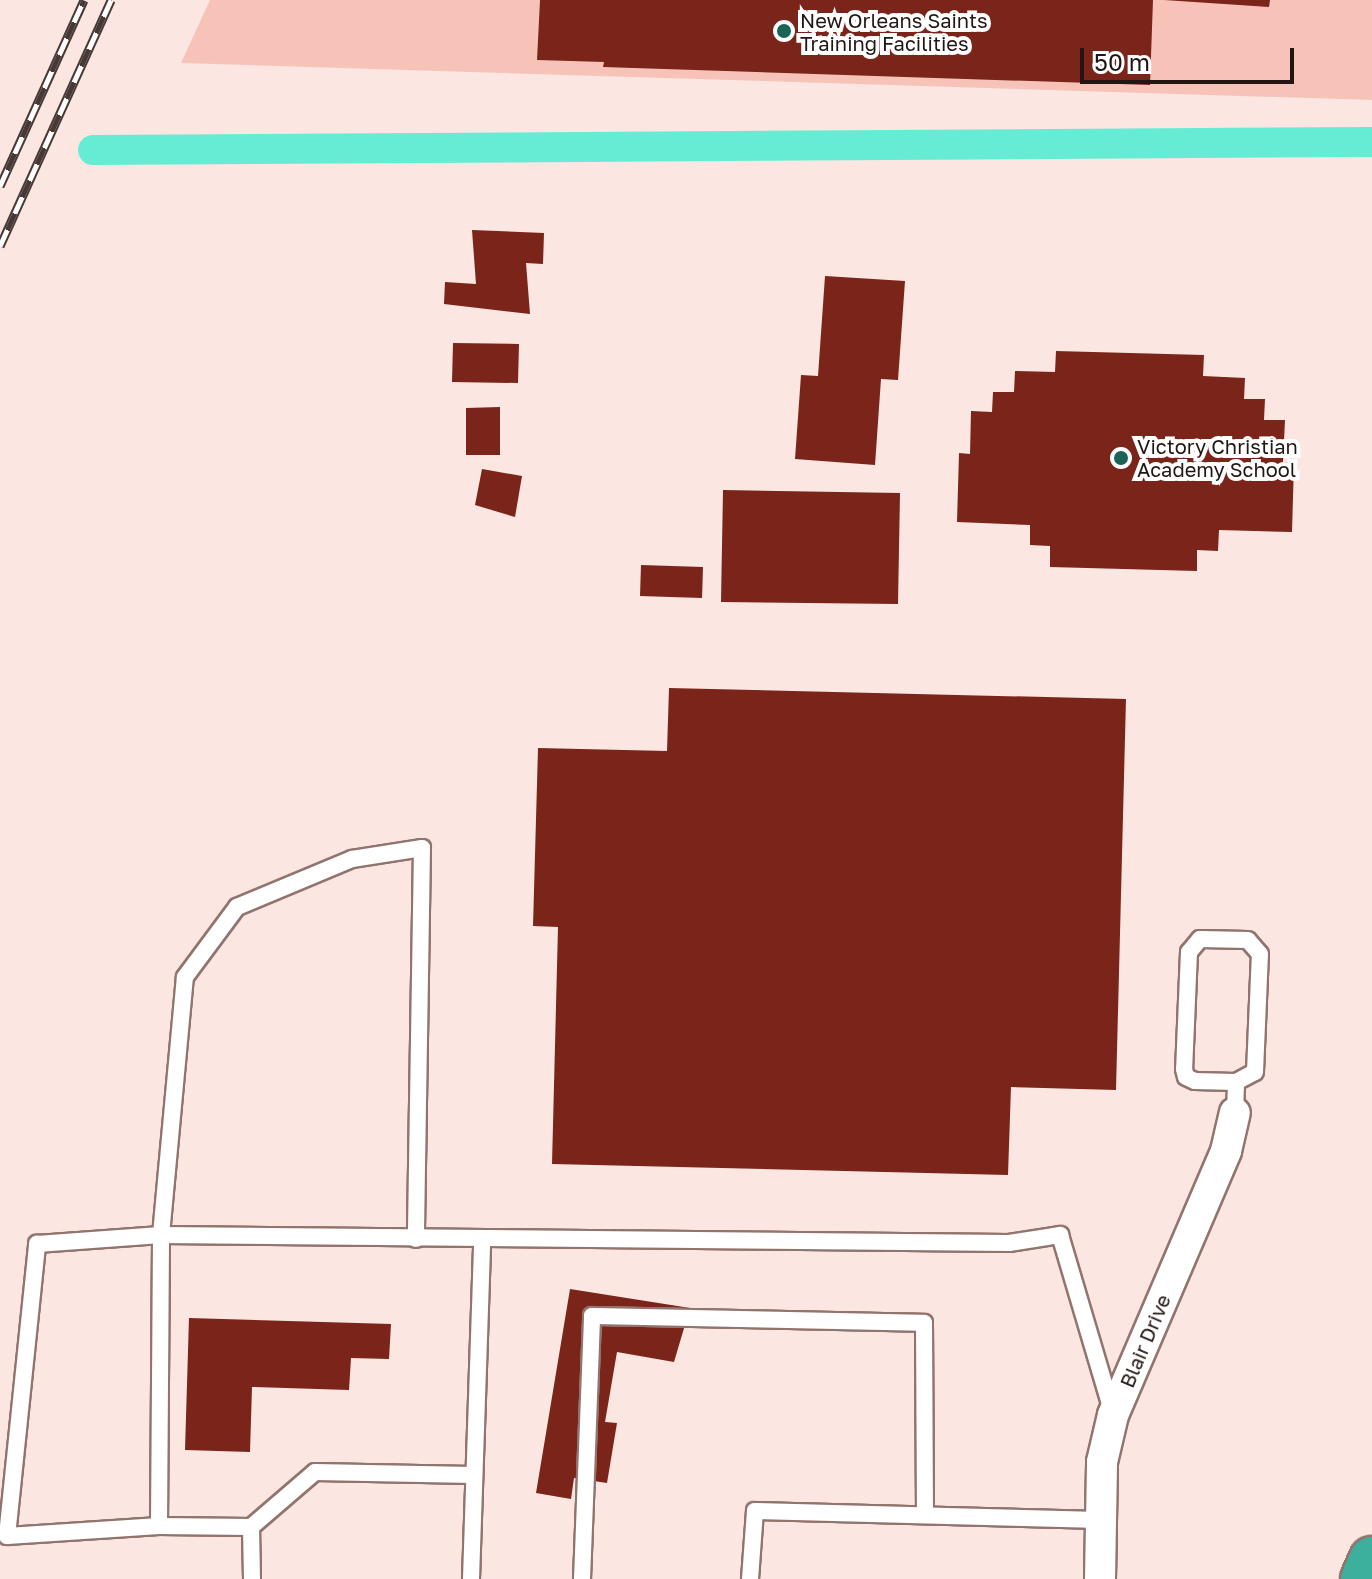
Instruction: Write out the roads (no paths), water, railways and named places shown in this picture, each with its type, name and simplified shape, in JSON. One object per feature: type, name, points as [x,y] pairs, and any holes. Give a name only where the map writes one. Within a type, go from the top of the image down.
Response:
[{"type":"highway","points":[[1363,1579],[1372,1559]]},
{"type":"street","name":"Blair Drive","points":[[1100,1579],[1102,1462],[1113,1415],[1226,1151],[1235,1113]]},
{"type":"lane","points":[[159,1526],[161,1235],[185,977],[237,907],[352,859],[422,848],[416,1239]]},
{"type":"lane","points":[[1200,939],[1248,940],[1260,954],[1255,1072],[1236,1082],[1195,1081],[1186,1077],[1189,952],[1200,939]]},
{"type":"lane","points":[[1235,1113],[1236,1082]]},
{"type":"lane","points":[[473,1475],[315,1472],[251,1527],[159,1526],[7,1536],[37,1244],[161,1235],[1009,1243],[1060,1235],[1113,1415]]},
{"type":"lane","points":[[471,1579],[482,1239]]},
{"type":"lane","points":[[582,1579],[592,1316],[924,1323],[925,1515]]},
{"type":"lane","points":[[750,1579],[755,1511],[1101,1520]]},
{"type":"lane","points":[[251,1527],[252,1579]]},
{"type":"waterway","points":[[93,150],[1372,142]]},
{"type":"railway","points":[[0,186],[84,0]]},
{"type":"railway","points":[[0,246],[111,0]]},
{"type":"place","name":"New Orleans Saints Training Facilities","points":[[784,31]]},
{"type":"place","name":"Victory Christian Academy School","points":[[1121,458]]}]
